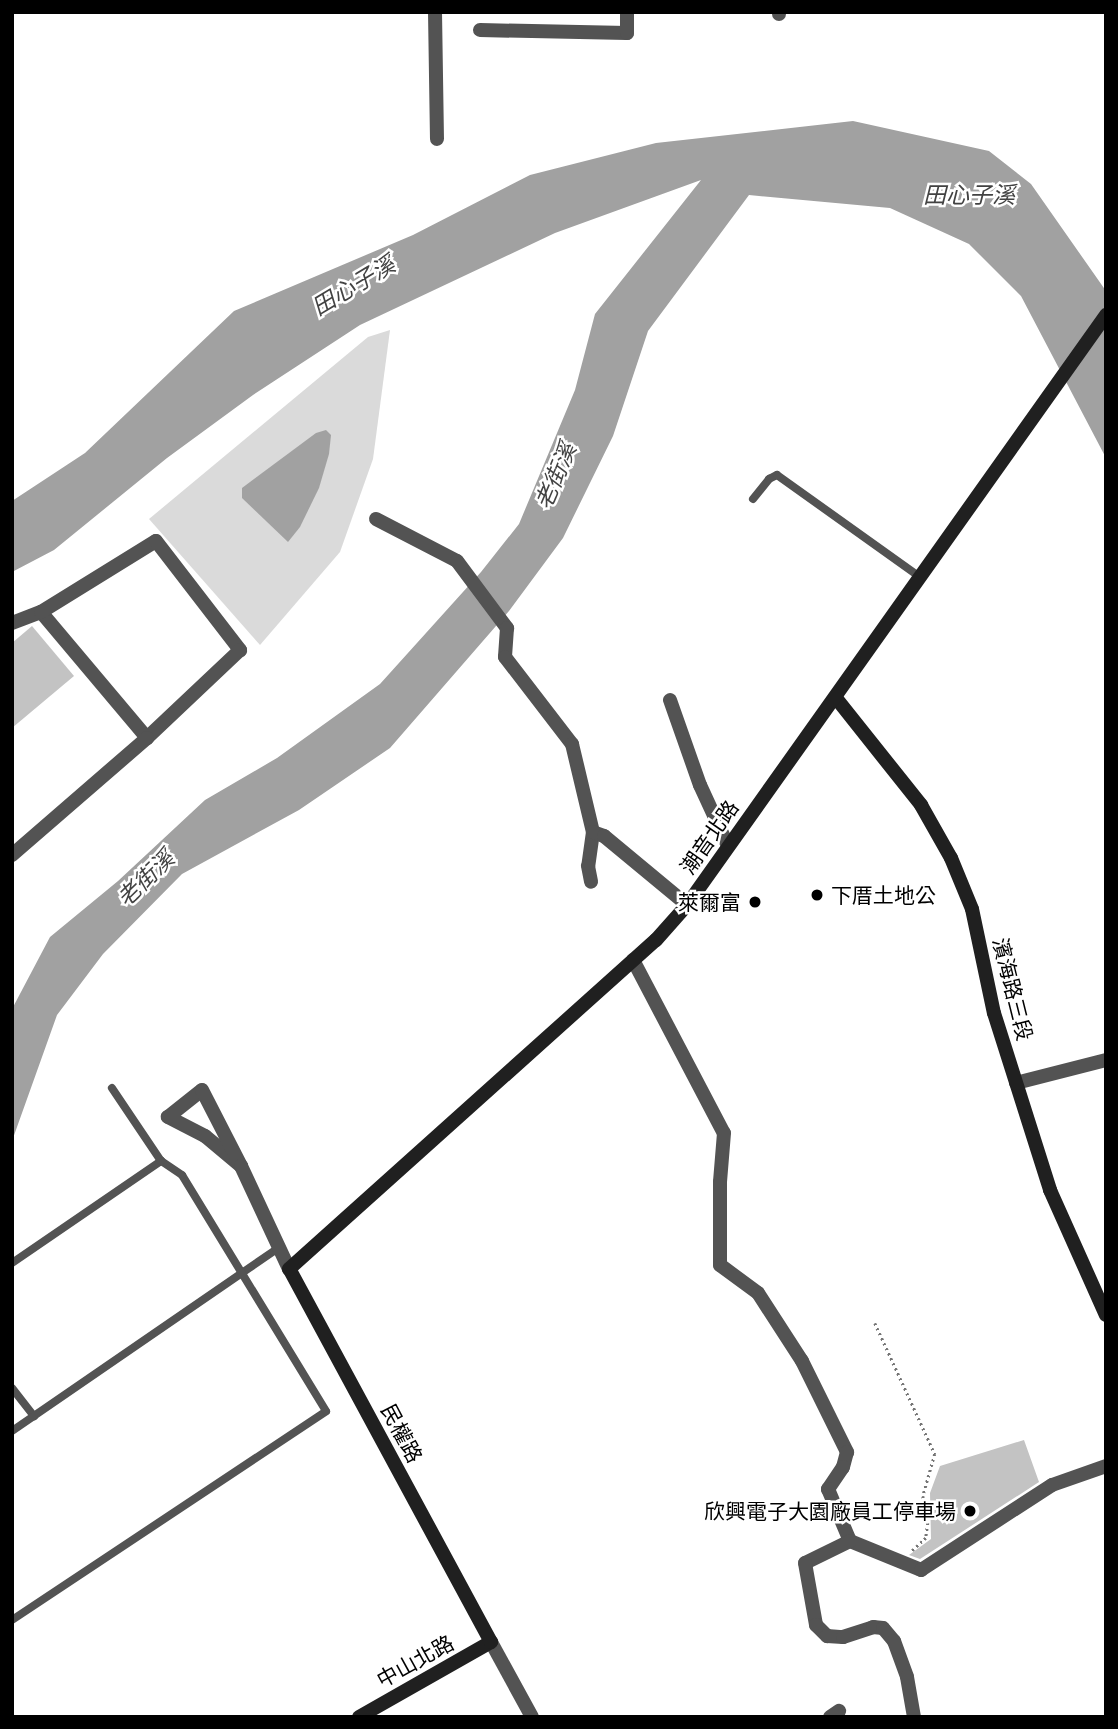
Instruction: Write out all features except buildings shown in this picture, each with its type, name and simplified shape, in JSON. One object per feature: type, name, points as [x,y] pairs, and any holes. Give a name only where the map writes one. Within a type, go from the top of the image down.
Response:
[{"type":"street","points":[[435,12],[437,139]]},
{"type":"street","points":[[480,30],[627,33],[627,12]]},
{"type":"street","name":"潮音北路","points":[[289,1269],[633,960],[687,905],[1106,315]]},
{"type":"street","points":[[376,519],[457,561],[507,628],[505,657],[572,744],[593,832],[588,866],[591,882]]},
{"type":"street","points":[[12,624],[41,612],[156,541],[240,650],[147,738],[12,855]]},
{"type":"street","points":[[41,612],[147,738]]},
{"type":"street","name":"濱海路三段","points":[[836,698],[921,805],[951,858],[972,909],[994,1013],[1050,1190],[1106,1315]]},
{"type":"street","points":[[670,700],[700,785],[728,846]]},
{"type":"street","points":[[593,832],[604,836],[687,905]]},
{"type":"street","points":[[633,960],[724,1133],[720,1182],[720,1265],[758,1293],[803,1361],[847,1452],[843,1468],[828,1489],[850,1541],[921,1570],[1052,1485],[1106,1466]]},
{"type":"street","points":[[1016,1083],[1106,1060]]},
{"type":"street","name":"民權路","points":[[241,1166],[205,1136],[168,1117],[202,1090],[241,1166],[277,1249],[532,1717]]},
{"type":"street","points":[[850,1541],[805,1563],[816,1625],[827,1636],[843,1637],[873,1627],[883,1628],[894,1641],[907,1676],[914,1717]]},
{"type":"street","name":"中山北路","points":[[359,1717],[491,1642]]},
{"type":"lane","points":[[753,499],[769,479],[777,475],[920,577]]},
{"type":"lane","points":[[12,1620],[326,1410],[182,1175],[161,1161],[112,1088]]},
{"type":"lane","points":[[12,1263],[161,1161]]},
{"type":"lane","points":[[12,1431],[277,1249]]},
{"type":"lane","points":[[12,1388],[34,1416]]},
{"type":"path","points":[[875,1323],[935,1454],[923,1496],[928,1524],[926,1538],[901,1561]]},
{"type":"shaded area","points":[[390,330],[373,459],[340,552],[260,645],[149,519],[368,337]]},
{"type":"water","points":[[853,121],[989,151],[1031,184],[1106,291],[1106,458],[1021,296],[969,244],[890,208],[749,195],[648,331],[613,436],[563,538],[509,611],[390,748],[299,810],[182,874],[103,954],[57,1015],[12,1141],[12,1009],[50,937],[118,881],[205,800],[277,758],[380,684],[481,572],[519,524],[575,390],[595,314],[701,180],[555,233],[360,325],[253,395],[167,458],[54,550],[12,572],[12,501],[85,453],[234,311],[413,235],[530,175],[656,143]]},
{"type":"water","points":[[326,430],[331,435],[329,454],[319,488],[300,527],[288,542],[242,498],[242,488],[316,433]]},
{"type":"place","name":"下厝土地公","points":[[817,895]]},
{"type":"place","name":"萊爾富","points":[[755,902]]},
{"type":"place","name":"欣興電子大園廠員工停車場","points":[[970,1511]]},
{"type":"water label","name":"田心子溪","points":[[969,194]]},
{"type":"water label","name":"田心子溪","points":[[353,285]]},
{"type":"water label","name":"老街溪","points":[[555,476]]},
{"type":"water label","name":"老街溪","points":[[145,878]]}]
